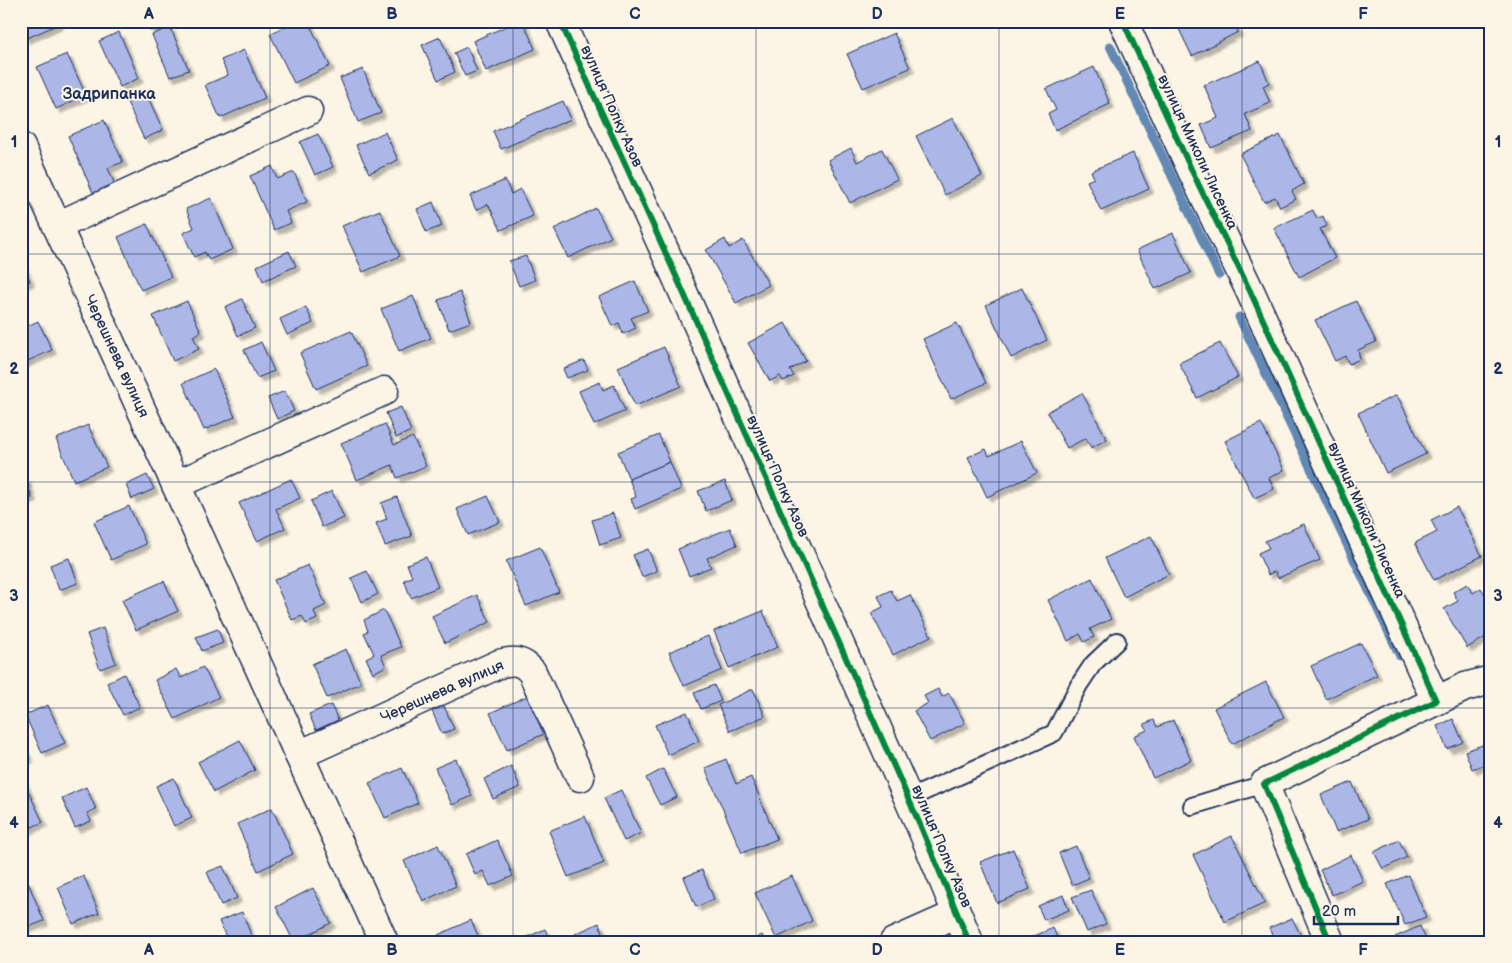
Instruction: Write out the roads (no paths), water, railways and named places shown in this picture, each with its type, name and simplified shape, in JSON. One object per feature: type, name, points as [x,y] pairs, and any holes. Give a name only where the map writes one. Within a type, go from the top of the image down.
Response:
[{"type":"street","name":"вулиця Полку Азов","points":[[560,21],[672,267],[908,799],[969,942]]},
{"type":"street","name":"вулиця Миколи Лисенка","points":[[1123,21],[1250,291],[1436,701]]},
{"type":"street","points":[[57,226],[308,111]]},
{"type":"street","name":"Черешнева вулиця","points":[[21,147],[384,942]]},
{"type":"street","points":[[176,486],[384,391]]},
{"type":"street","name":"Черешнева вулиця","points":[[299,755],[499,664],[518,661],[526,665],[532,672],[580,777]]},
{"type":"street","points":[[1330,942],[1264,784],[1436,701],[1465,688],[1491,680]]},
{"type":"street","points":[[894,942],[958,914]]},
{"type":"lane","points":[[908,799],[1054,733],[1079,685],[1093,664],[1117,641]]},
{"type":"lane","points":[[1192,806],[1264,784]]},
{"type":"waterway","points":[[1110,46],[1219,275]]},
{"type":"waterway","points":[[1239,317],[1400,656]]},
{"type":"district","name":"Задрипанка","points":[[109,93]]}]
